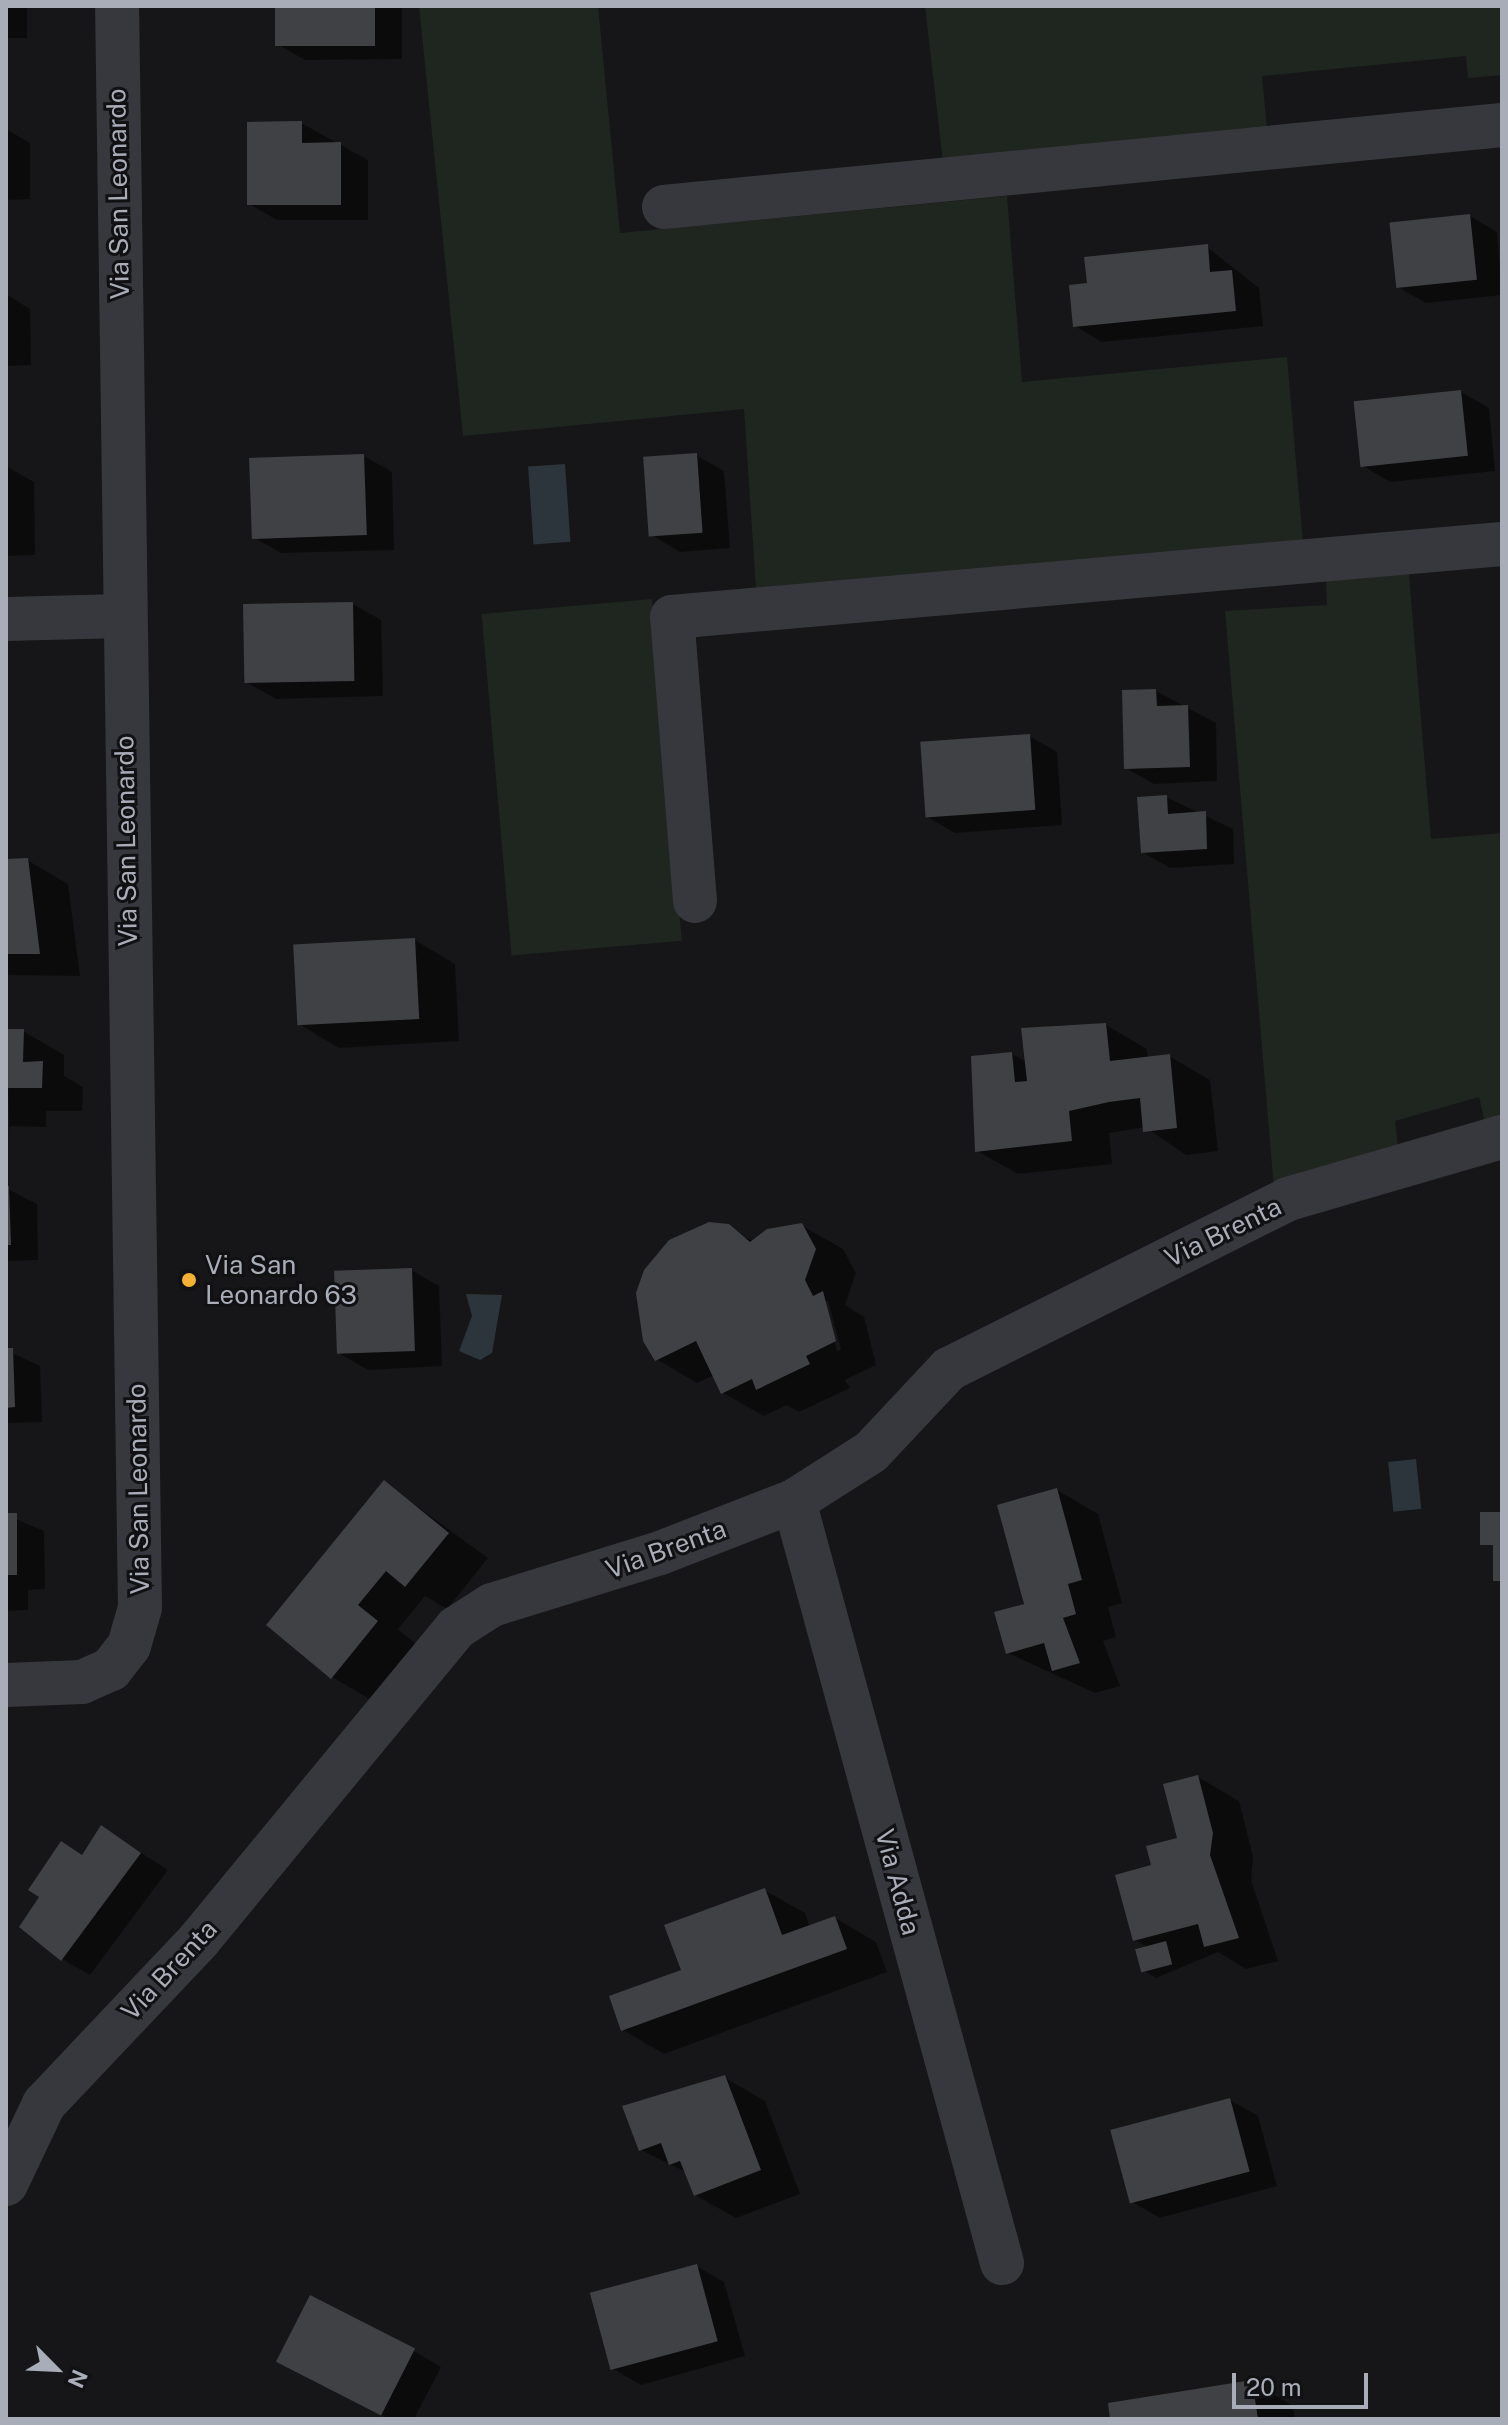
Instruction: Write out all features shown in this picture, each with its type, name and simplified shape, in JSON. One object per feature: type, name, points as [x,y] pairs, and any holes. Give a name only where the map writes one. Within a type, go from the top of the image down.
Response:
[{"type":"street","name":"Via San Leonardo","points":[[6,1685],[82,1682],[111,1669],[129,1646],[140,1608],[122,616],[117,6]]},
{"type":"street","points":[[664,207],[1502,125]]},
{"type":"street","points":[[695,901],[672,617],[1502,544]]},
{"type":"street","points":[[6,619],[122,616]]},
{"type":"street","name":"Via Brenta","points":[[6,2184],[44,2104],[199,1940],[456,1628],[492,1605],[660,1553],[794,1501],[871,1452],[949,1369],[1288,1199],[1502,1137]]},
{"type":"street","name":"Via Adda","points":[[794,1501],[1002,2263]]},
{"type":"shaded area","points":[[419,6],[598,6],[620,233],[1007,196],[1022,382],[1287,357],[1303,543],[756,588],[744,409],[463,436]]},
{"type":"shaded area","points":[[925,6],[1502,6],[1502,75],[1468,78],[1466,56],[1262,76],[1267,129],[943,162]]},
{"type":"shaded area","points":[[565,464],[570,542],[534,544],[528,467]]},
{"type":"shaded area","points":[[1409,574],[1431,839],[1502,833],[1502,1118],[1485,1123],[1479,1097],[1395,1121],[1398,1146],[1274,1189],[1225,611],[1327,605],[1326,580]]},
{"type":"shaded area","points":[[652,599],[682,941],[512,956],[482,614]]},
{"type":"shaded area","points":[[466,1294],[502,1295],[492,1353],[480,1360],[459,1351],[472,1316]]},
{"type":"shaded area","points":[[1416,1459],[1421,1509],[1393,1512],[1388,1462]]},
{"type":"building","points":[[275,6],[375,6],[375,46],[275,46]]},
{"type":"building","points":[[302,121],[302,143],[341,142],[341,205],[247,205],[247,122]]},
{"type":"building","points":[[1470,214],[1477,280],[1396,288],[1389,222]]},
{"type":"building","points":[[1208,244],[1210,272],[1232,270],[1236,311],[1073,327],[1069,285],[1087,283],[1084,257]]},
{"type":"building","points":[[1461,390],[1468,456],[1360,467],[1354,401]]},
{"type":"building","points":[[697,453],[703,533],[649,537],[643,457]]},
{"type":"building","points":[[364,454],[367,535],[252,539],[249,458]]},
{"type":"building","points":[[353,602],[354,681],[244,683],[243,604]]},
{"type":"building","points":[[1156,689],[1157,706],[1188,705],[1190,767],[1124,769],[1122,690]]},
{"type":"building","points":[[1030,734],[1035,810],[926,817],[920,742]]},
{"type":"building","points":[[1167,795],[1168,814],[1206,811],[1207,849],[1141,853],[1137,797]]},
{"type":"building","points":[[28,858],[40,954],[6,954],[6,859]]},
{"type":"building","points":[[415,938],[419,1019],[297,1025],[293,944]]},
{"type":"building","points":[[1106,1023],[1110,1061],[1170,1054],[1177,1128],[1143,1132],[1140,1098],[1069,1111],[1072,1141],[975,1152],[971,1056],[1012,1052],[1015,1082],[1027,1081],[1021,1028]]},
{"type":"building","points":[[6,1029],[24,1029],[23,1062],[43,1061],[42,1088],[6,1088]]},
{"type":"building","points":[[6,1186],[9,1186],[11,1245],[6,1245]]},
{"type":"building","points":[[709,1222],[729,1224],[750,1242],[767,1229],[802,1223],[816,1249],[805,1280],[813,1296],[823,1291],[836,1341],[806,1356],[810,1364],[756,1390],[752,1379],[721,1394],[696,1341],[655,1361],[643,1341],[636,1293],[644,1270],[669,1240]]},
{"type":"building","points":[[412,1268],[415,1351],[337,1354],[334,1271]]},
{"type":"building","points":[[6,1348],[13,1348],[15,1407],[6,1408]]},
{"type":"building","points":[[384,1480],[449,1533],[405,1587],[386,1571],[358,1605],[378,1621],[331,1679],[266,1625]]},
{"type":"building","points":[[1057,1488],[1082,1580],[1068,1584],[1076,1614],[1063,1618],[1080,1663],[1052,1671],[1044,1643],[1006,1654],[994,1612],[1024,1604],[997,1505]]},
{"type":"building","points":[[1480,1512],[1502,1512],[1502,1581],[1493,1581],[1493,1545],[1480,1545]]},
{"type":"building","points":[[6,1513],[17,1513],[17,1575],[6,1575]]},
{"type":"building","points":[[1198,1775],[1213,1833],[1210,1855],[1239,1938],[1204,1947],[1198,1924],[1133,1941],[1115,1875],[1151,1865],[1146,1846],[1177,1838],[1163,1784]]},
{"type":"building","points":[[101,1825],[141,1853],[61,1961],[19,1927],[39,1897],[28,1890],[61,1841],[82,1855]]},
{"type":"building","points":[[765,1888],[782,1935],[835,1916],[847,1949],[621,2031],[609,1996],[681,1970],[664,1925]]},
{"type":"building","points":[[1166,1941],[1172,1964],[1141,1972],[1135,1949]]},
{"type":"building","points":[[725,2075],[761,2170],[694,2196],[680,2161],[669,2165],[661,2143],[639,2151],[622,2106]]},
{"type":"building","points":[[1230,2098],[1250,2171],[1130,2204],[1110,2130]]},
{"type":"building","points":[[697,2264],[718,2341],[610,2370],[590,2293]]},
{"type":"building","points":[[310,2295],[415,2349],[381,2415],[276,2362]]},
{"type":"building","points":[[1252,2380],[1258,2419],[1110,2419],[1108,2403]]},
{"type":"place","name":"Via San Leonardo 63","points":[[189,1280]]}]
